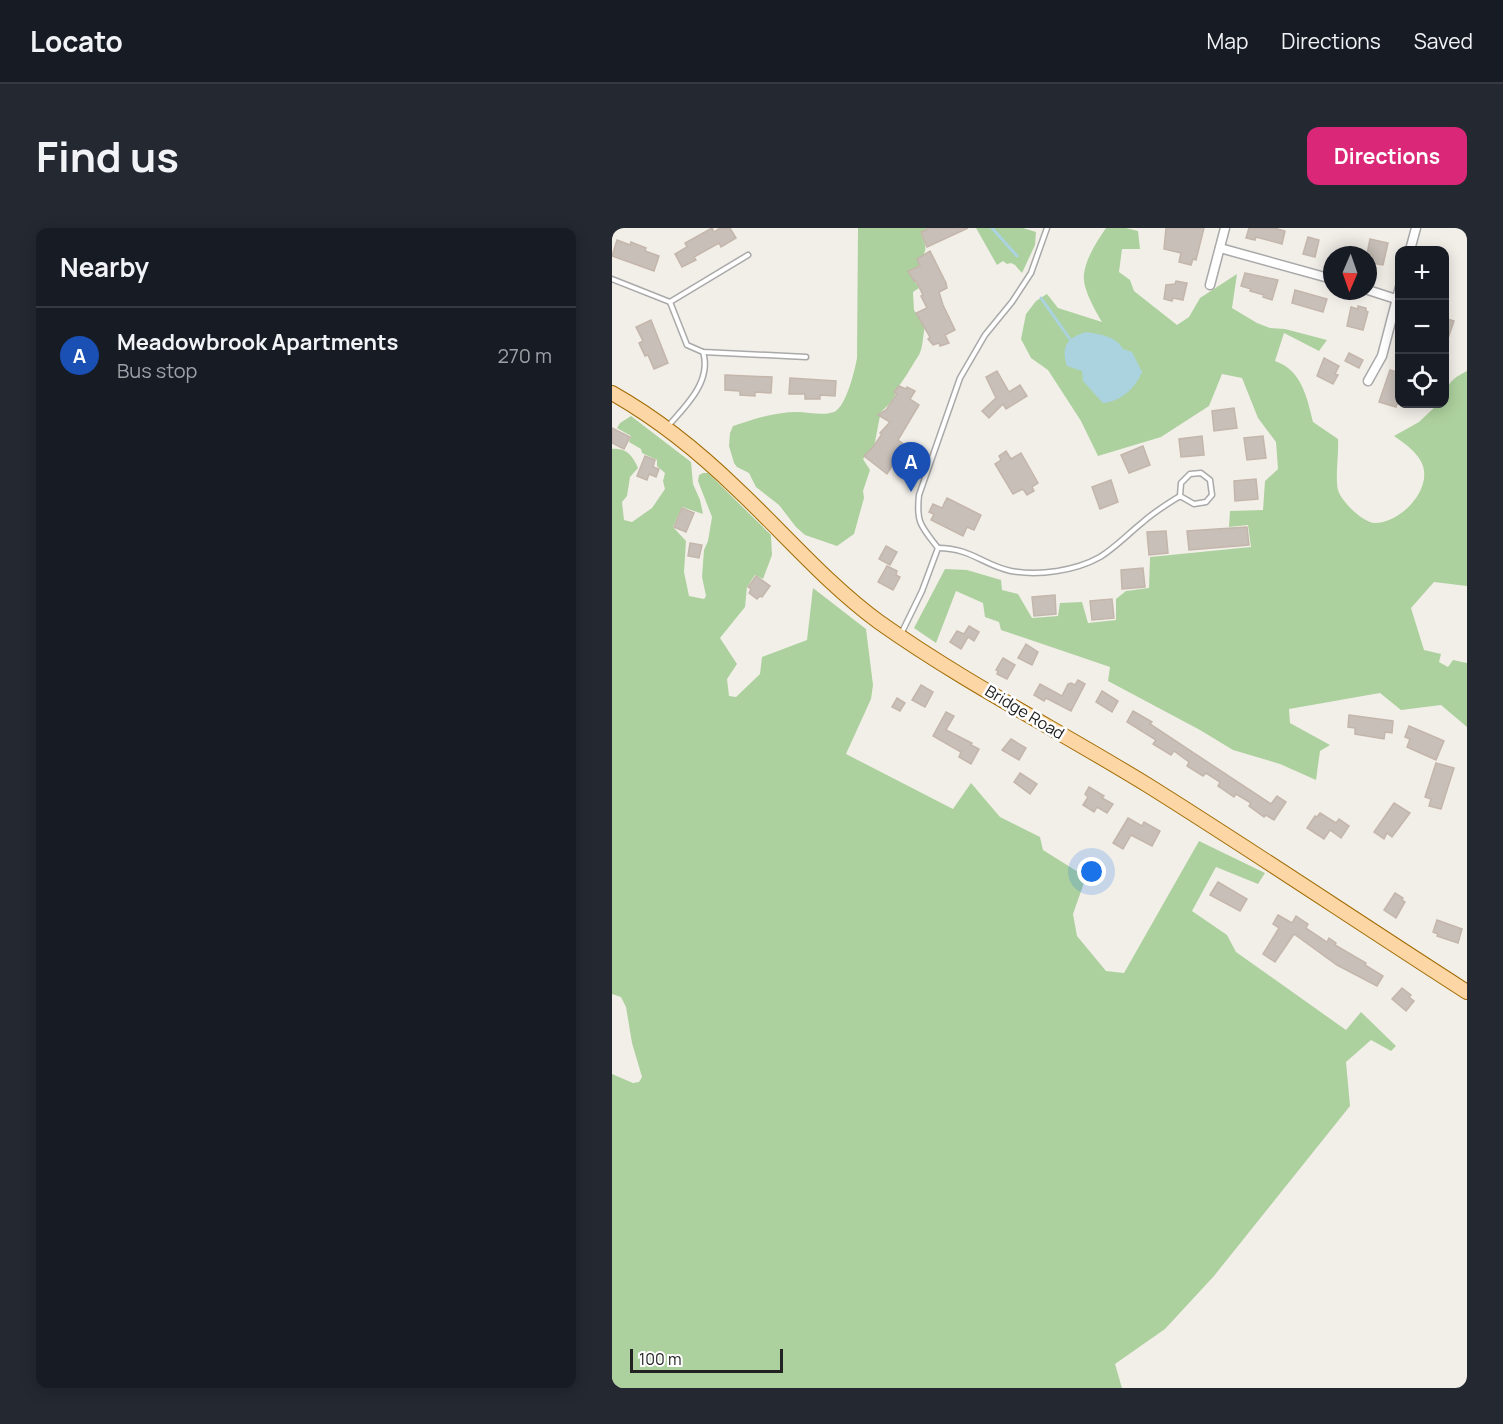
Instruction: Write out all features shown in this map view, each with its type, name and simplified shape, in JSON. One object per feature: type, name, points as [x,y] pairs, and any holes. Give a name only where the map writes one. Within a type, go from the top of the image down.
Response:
[{"type":"main road","name":"Bridge Road","points":[[612,393],[667,428],[737,488],[841,590],[878,621],[1150,787],[1467,992]]},
{"type":"street","points":[[1210,285],[1225,228]]},
{"type":"street","points":[[1411,246],[1416,228]]},
{"type":"street","points":[[1220,248],[1323,277]]},
{"type":"street","points":[[1377,293],[1395,299]]},
{"type":"street","points":[[1368,381],[1382,356],[1396,300]]},
{"type":"lane","points":[[1047,228],[1031,273],[1012,302],[985,335],[960,378],[919,495],[920,525],[938,548],[964,551],[1009,570],[1038,572],[1060,570],[1089,562],[1100,556],[1146,519],[1180,496]]},
{"type":"lane","points":[[669,302],[748,255]]},
{"type":"lane","points":[[612,279],[669,302],[687,345],[703,352],[806,357]]},
{"type":"lane","points":[[667,428],[697,391],[706,363],[703,352]]},
{"type":"lane","points":[[1201,473],[1210,480],[1212,495],[1206,502],[1194,504],[1180,496],[1181,483],[1190,474],[1201,473]]},
{"type":"lane","points":[[900,636],[922,591],[938,548]]},
{"type":"green space","points":[[858,228],[926,228],[927,230],[921,233],[925,249],[920,266],[909,271],[919,288],[913,292],[914,310],[925,326],[919,355],[894,392],[896,393],[892,400],[878,415],[880,416],[874,447],[863,459],[870,470],[854,534],[837,546],[805,535],[796,527],[779,505],[756,487],[749,473],[737,467],[729,446],[733,426],[781,413],[834,412],[842,403],[849,388],[857,358]]},
{"type":"green space","points":[[976,228],[1023,228],[1036,232],[1035,245],[1022,273],[1011,263],[1007,264],[1003,261],[997,265]]},
{"type":"green space","points":[[1106,228],[1126,228],[1138,231],[1140,249],[1122,249],[1119,272],[1130,280],[1134,291],[1177,325],[1189,317],[1200,298],[1237,274],[1232,308],[1270,328],[1285,329],[1327,340],[1319,351],[1284,333],[1275,361],[1291,371],[1302,386],[1313,422],[1338,439],[1338,490],[1353,511],[1370,522],[1385,522],[1403,512],[1418,495],[1422,485],[1424,476],[1421,461],[1411,449],[1394,436],[1419,422],[1434,408],[1449,408],[1450,383],[1467,371],[1467,586],[1434,582],[1411,608],[1424,650],[1441,654],[1439,662],[1448,667],[1453,660],[1467,663],[1467,727],[1441,705],[1401,710],[1380,693],[1289,709],[1290,723],[1330,745],[1320,751],[1316,780],[1280,764],[1233,750],[1108,681],[1110,667],[1001,630],[999,622],[985,617],[983,603],[956,591],[936,643],[914,628],[945,569],[967,570],[1001,580],[1002,590],[1018,594],[1032,618],[1058,616],[1060,603],[1082,602],[1088,623],[1116,620],[1116,599],[1126,591],[1149,588],[1150,557],[1251,547],[1248,525],[1229,527],[1230,511],[1263,510],[1265,481],[1278,469],[1276,442],[1258,418],[1242,378],[1222,374],[1209,406],[1161,437],[1098,456],[1081,421],[1048,370],[1031,358],[1021,339],[1026,314],[1036,301],[1047,294],[1058,308],[1102,322],[1087,292],[1084,280],[1089,256]]},
{"type":"green space","points":[[631,416],[691,462],[693,484],[703,514],[682,507],[673,527],[686,541],[684,572],[689,596],[704,599],[706,596],[702,577],[704,550],[712,517],[698,481],[699,475],[708,473],[771,535],[772,555],[763,579],[755,575],[747,587],[745,607],[720,638],[737,664],[727,679],[729,696],[736,697],[760,674],[762,657],[807,640],[813,588],[866,629],[873,685],[871,699],[846,754],[953,809],[971,783],[1000,817],[1040,837],[1043,850],[1086,877],[1073,914],[1077,936],[1106,971],[1124,973],[1199,841],[1265,873],[1258,884],[1216,867],[1192,911],[1227,935],[1236,952],[1346,1030],[1361,1012],[1396,1046],[1391,1051],[1371,1040],[1346,1062],[1350,1106],[1214,1276],[1165,1329],[1115,1364],[1122,1388],[612,1388],[612,1074],[633,1083],[639,1082],[642,1077],[632,1043],[626,1007],[621,997],[612,994],[612,449],[621,449],[628,453],[638,468],[630,477],[627,496],[622,502],[624,520],[632,522],[652,508],[665,489],[663,481],[665,473],[657,466],[657,460],[642,453],[641,449],[629,442],[631,436],[617,428],[620,423]]},
{"type":"water","points":[[1086,332],[1112,338],[1123,349],[1132,352],[1142,372],[1132,388],[1116,400],[1103,403],[1083,381],[1082,371],[1067,366],[1065,348],[1067,344],[1074,337]]},
{"type":"building","points":[[712,228],[714,232],[720,228],[730,228],[736,238],[721,247],[719,243],[694,257],[696,260],[682,267],[675,254],[687,247],[685,243]]},
{"type":"building","points":[[926,228],[968,228],[927,247],[921,232],[927,230]]},
{"type":"building","points":[[1166,228],[1204,228],[1196,260],[1193,259],[1191,265],[1179,262],[1181,253],[1164,249]]},
{"type":"building","points":[[1249,228],[1274,228],[1285,231],[1282,244],[1256,237],[1255,240],[1246,238]]},
{"type":"building","points":[[1308,237],[1319,240],[1315,257],[1303,254]]},
{"type":"building","points":[[1370,239],[1388,243],[1383,265],[1377,264],[1377,246],[1369,246]]},
{"type":"building","points":[[617,240],[630,245],[631,242],[659,256],[654,271],[612,256]]},
{"type":"building","points":[[930,251],[946,283],[947,288],[939,292],[955,330],[945,335],[949,343],[940,346],[939,343],[933,345],[928,339],[930,337],[916,313],[927,308],[916,281],[908,271],[920,266],[917,259]]},
{"type":"building","points":[[1245,273],[1278,280],[1272,300],[1241,286]]},
{"type":"building","points":[[1176,281],[1187,283],[1183,300],[1164,299],[1166,285],[1175,284]]},
{"type":"building","points":[[1295,290],[1327,300],[1323,312],[1292,303]]},
{"type":"building","points":[[1358,306],[1366,308],[1368,312],[1363,330],[1347,326],[1351,307],[1358,309]]},
{"type":"building","points":[[651,320],[668,363],[654,369],[639,343],[643,341],[636,327]]},
{"type":"building","points":[[1449,320],[1454,321],[1449,335]]},
{"type":"building","points":[[1349,353],[1363,360],[1359,368],[1345,361]]},
{"type":"building","points":[[1324,358],[1339,366],[1335,374],[1338,375],[1333,384],[1317,376]]},
{"type":"building","points":[[1390,370],[1395,372],[1395,407],[1379,402]]},
{"type":"building","points":[[997,371],[1009,392],[1020,385],[1027,396],[1006,409],[1003,404],[989,418],[982,411],[996,398],[986,377]]},
{"type":"building","points":[[725,375],[772,377],[771,393],[755,392],[755,396],[740,395],[740,391],[725,390]]},
{"type":"building","points":[[790,378],[836,381],[835,396],[820,395],[820,399],[805,399],[805,394],[789,394]]},
{"type":"building","points":[[899,386],[915,391],[910,399],[919,405],[898,440],[905,445],[887,474],[864,456],[890,422],[878,415],[886,410],[897,394],[894,392]]},
{"type":"building","points":[[1234,408],[1237,428],[1214,431],[1212,411]]},
{"type":"building","points":[[612,428],[630,437],[624,449],[612,443]]},
{"type":"building","points":[[1202,436],[1204,455],[1181,457],[1179,439]]},
{"type":"building","points":[[1263,436],[1266,458],[1247,460],[1244,438]]},
{"type":"building","points":[[1143,446],[1150,465],[1129,473],[1121,455]]},
{"type":"building","points":[[1006,451],[1011,459],[1021,453],[1038,483],[1032,487],[1034,491],[1027,495],[1023,489],[1013,494],[995,464],[1001,460],[999,456]]},
{"type":"building","points":[[645,456],[655,460],[653,467],[659,469],[656,477],[649,474],[647,480],[637,476]]},
{"type":"building","points":[[1256,479],[1258,499],[1235,501],[1234,481]]},
{"type":"building","points":[[1111,480],[1118,502],[1100,509],[1092,487]]},
{"type":"building","points":[[947,498],[981,515],[974,530],[967,527],[963,536],[931,520],[934,514],[929,512],[933,504],[942,508]]},
{"type":"building","points":[[682,508],[694,513],[686,532],[674,527]]},
{"type":"building","points":[[1247,527],[1249,545],[1189,550],[1187,531]]},
{"type":"building","points":[[1166,531],[1168,553],[1149,555],[1147,532]]},
{"type":"building","points":[[690,543],[702,545],[699,558],[688,556]]},
{"type":"building","points":[[886,546],[897,552],[890,565],[879,559]]},
{"type":"building","points":[[887,566],[897,571],[896,575],[900,577],[893,590],[878,582]]},
{"type":"building","points":[[1143,568],[1145,587],[1122,589],[1121,570]]},
{"type":"building","points":[[756,576],[770,586],[762,597],[757,599],[749,593],[751,589],[748,587]]},
{"type":"building","points":[[1055,595],[1056,614],[1034,616],[1032,597]]},
{"type":"building","points":[[1112,599],[1114,618],[1092,620],[1090,601]]},
{"type":"building","points":[[969,626],[979,632],[974,641],[968,637],[961,649],[950,642],[957,631],[964,634]]},
{"type":"building","points":[[1026,644],[1038,652],[1032,665],[1018,658]]},
{"type":"building","points":[[1003,658],[1015,665],[1007,679],[997,674],[996,670]]},
{"type":"building","points":[[1078,680],[1085,684],[1071,711],[1046,698],[1044,701],[1034,695],[1040,684],[1062,696],[1068,684],[1075,685]]},
{"type":"building","points":[[921,685],[933,692],[925,707],[912,700]]},
{"type":"building","points":[[1102,691],[1118,701],[1112,712],[1096,702]]},
{"type":"building","points":[[897,698],[905,703],[900,711],[892,707]]},
{"type":"building","points":[[1133,711],[1271,804],[1277,796],[1286,802],[1274,820],[1266,815],[1264,817],[1249,806],[1251,803],[1236,794],[1234,797],[1218,786],[1220,782],[1206,773],[1203,776],[1187,766],[1189,762],[1174,751],[1171,755],[1153,744],[1156,740],[1127,722]]},
{"type":"building","points":[[946,712],[954,716],[946,730],[979,749],[971,764],[959,757],[961,752],[933,736]]},
{"type":"building","points":[[1349,715],[1393,721],[1392,733],[1385,732],[1384,739],[1355,734],[1355,728],[1348,727]]},
{"type":"building","points":[[1409,726],[1444,741],[1436,760],[1407,747],[1410,739],[1405,737]]},
{"type":"building","points":[[1011,739],[1026,748],[1019,760],[1002,750]]},
{"type":"building","points":[[1436,763],[1454,768],[1441,809],[1429,806],[1431,799],[1425,797]]},
{"type":"building","points":[[1020,773],[1037,784],[1030,794],[1014,782]]},
{"type":"building","points":[[1089,787],[1113,804],[1107,813],[1097,807],[1094,812],[1083,805],[1088,797],[1085,794]]},
{"type":"building","points":[[1394,803],[1410,813],[1392,837],[1387,833],[1384,839],[1374,832]]},
{"type":"building","points":[[1320,813],[1336,823],[1339,819],[1349,826],[1341,838],[1330,830],[1324,839],[1307,828],[1315,816],[1317,817]]},
{"type":"building","points":[[1128,818],[1142,826],[1144,822],[1160,831],[1152,846],[1131,835],[1123,849],[1113,843]]},
{"type":"building","points":[[1218,882],[1247,899],[1240,911],[1210,895]]},
{"type":"building","points":[[1395,893],[1405,902],[1396,918],[1384,910]]},
{"type":"building","points":[[1278,915],[1292,923],[1296,916],[1308,924],[1306,928],[1327,942],[1329,938],[1336,943],[1335,945],[1366,963],[1365,965],[1383,976],[1377,986],[1337,965],[1294,934],[1275,962],[1263,954],[1279,928],[1273,924]]},
{"type":"building","points":[[1437,920],[1462,929],[1458,943],[1437,936],[1438,934],[1433,932]]},
{"type":"building","points":[[1402,988],[1411,995],[1409,997],[1414,1001],[1406,1011],[1392,999]]},
{"type":"waterway","points":[[992,228],[1017,256]]},
{"type":"waterway","points":[[1041,298],[1072,342]]},
{"type":"place","name":"Meadowbrook Apartments","points":[[911,492]]}]
